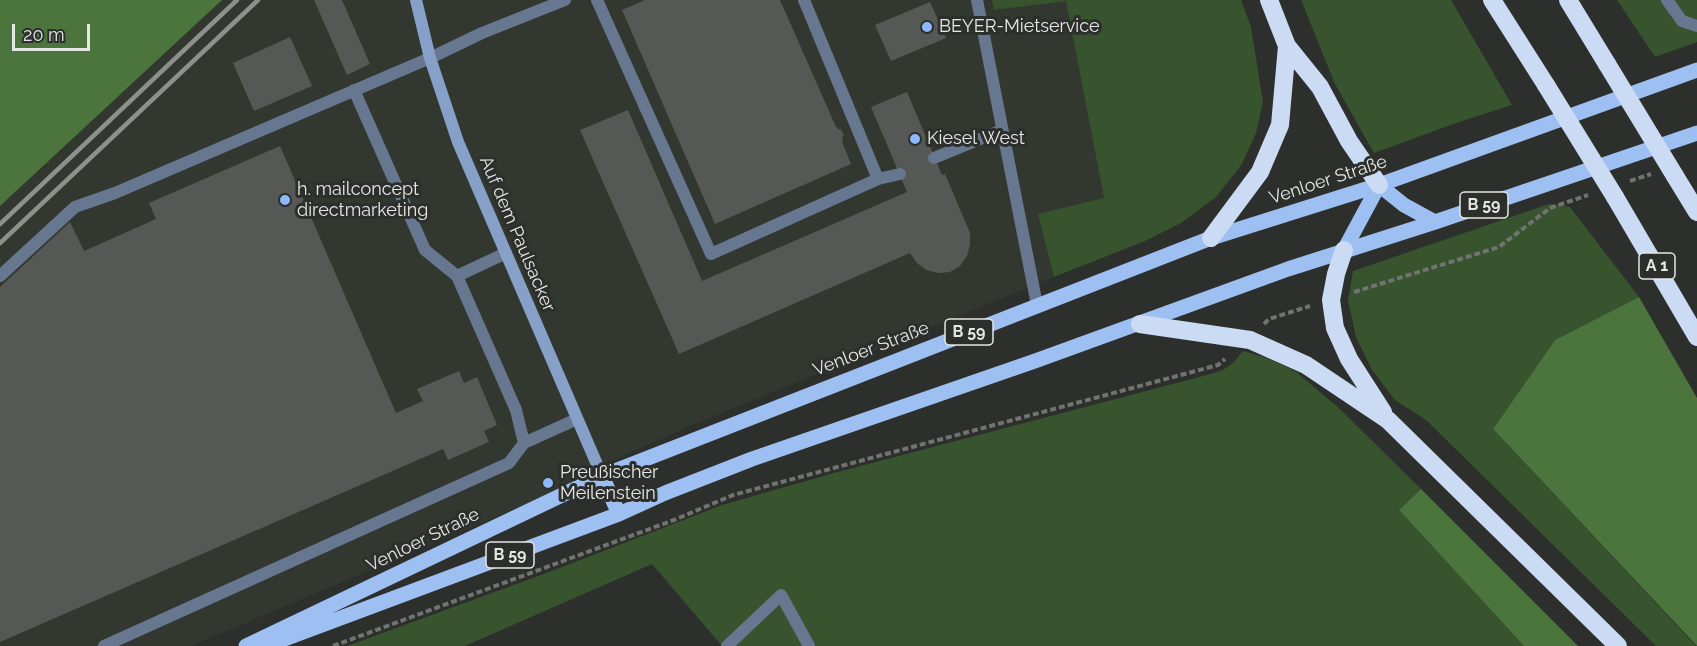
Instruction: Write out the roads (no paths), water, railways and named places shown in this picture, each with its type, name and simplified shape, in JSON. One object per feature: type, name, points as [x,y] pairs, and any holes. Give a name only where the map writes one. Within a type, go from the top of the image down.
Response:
[{"type":"highway","points":[[1269,0],[1287,46],[1320,87],[1349,141],[1379,185]]},
{"type":"highway","name":"A 1","points":[[1492,0],[1615,197],[1697,337]]},
{"type":"highway","points":[[1568,0],[1697,212]]},
{"type":"highway","points":[[1211,238],[1260,172],[1280,125],[1287,46]]},
{"type":"highway","points":[[1344,249],[1331,300],[1335,328],[1349,359],[1388,420]]},
{"type":"highway","points":[[1140,324],[1250,340],[1306,365],[1388,420],[1618,646]]},
{"type":"main road","name":"Venloer Straße","points":[[246,646],[602,476],[1211,238],[1379,185],[1697,70]]},
{"type":"main road","name":"B 59","points":[[265,646],[620,514],[752,459],[1140,324],[1344,249],[1435,222],[1697,133]]},
{"type":"main road","points":[[1344,249],[1379,185],[1404,205],[1435,222]]},
{"type":"main road","points":[[602,476],[620,514]]},
{"type":"street","name":"Auf dem Paulsacker","points":[[416,0],[430,58],[458,142],[602,476]]},
{"type":"lane","points":[[0,276],[75,207],[115,193],[430,58],[482,33],[565,0]]},
{"type":"lane","points":[[597,0],[711,254],[878,179],[900,174]]},
{"type":"lane","points":[[804,0],[878,179]]},
{"type":"lane","points":[[977,0],[1037,305]]},
{"type":"lane","points":[[1667,0],[1682,21],[1697,26]]},
{"type":"lane","points":[[354,90],[425,250],[457,276],[516,410],[524,442]]},
{"type":"lane","points":[[934,158],[1002,130]]},
{"type":"lane","points":[[457,276],[506,253]]},
{"type":"lane","points":[[104,646],[509,463],[524,442],[577,419]]},
{"type":"lane","points":[[727,646],[781,595],[809,646]]},
{"type":"railway","points":[[0,224],[237,0]]},
{"type":"railway","points":[[0,243],[258,0]]},
{"type":"place","name":"BEYER-Mietservice","points":[[927,27]]},
{"type":"place","name":"Kiesel West","points":[[915,139]]},
{"type":"place","name":"h. mailconcept directmarketing","points":[[285,200]]},
{"type":"place","name":"Preußischer Meilenstein","points":[[548,483]]}]
